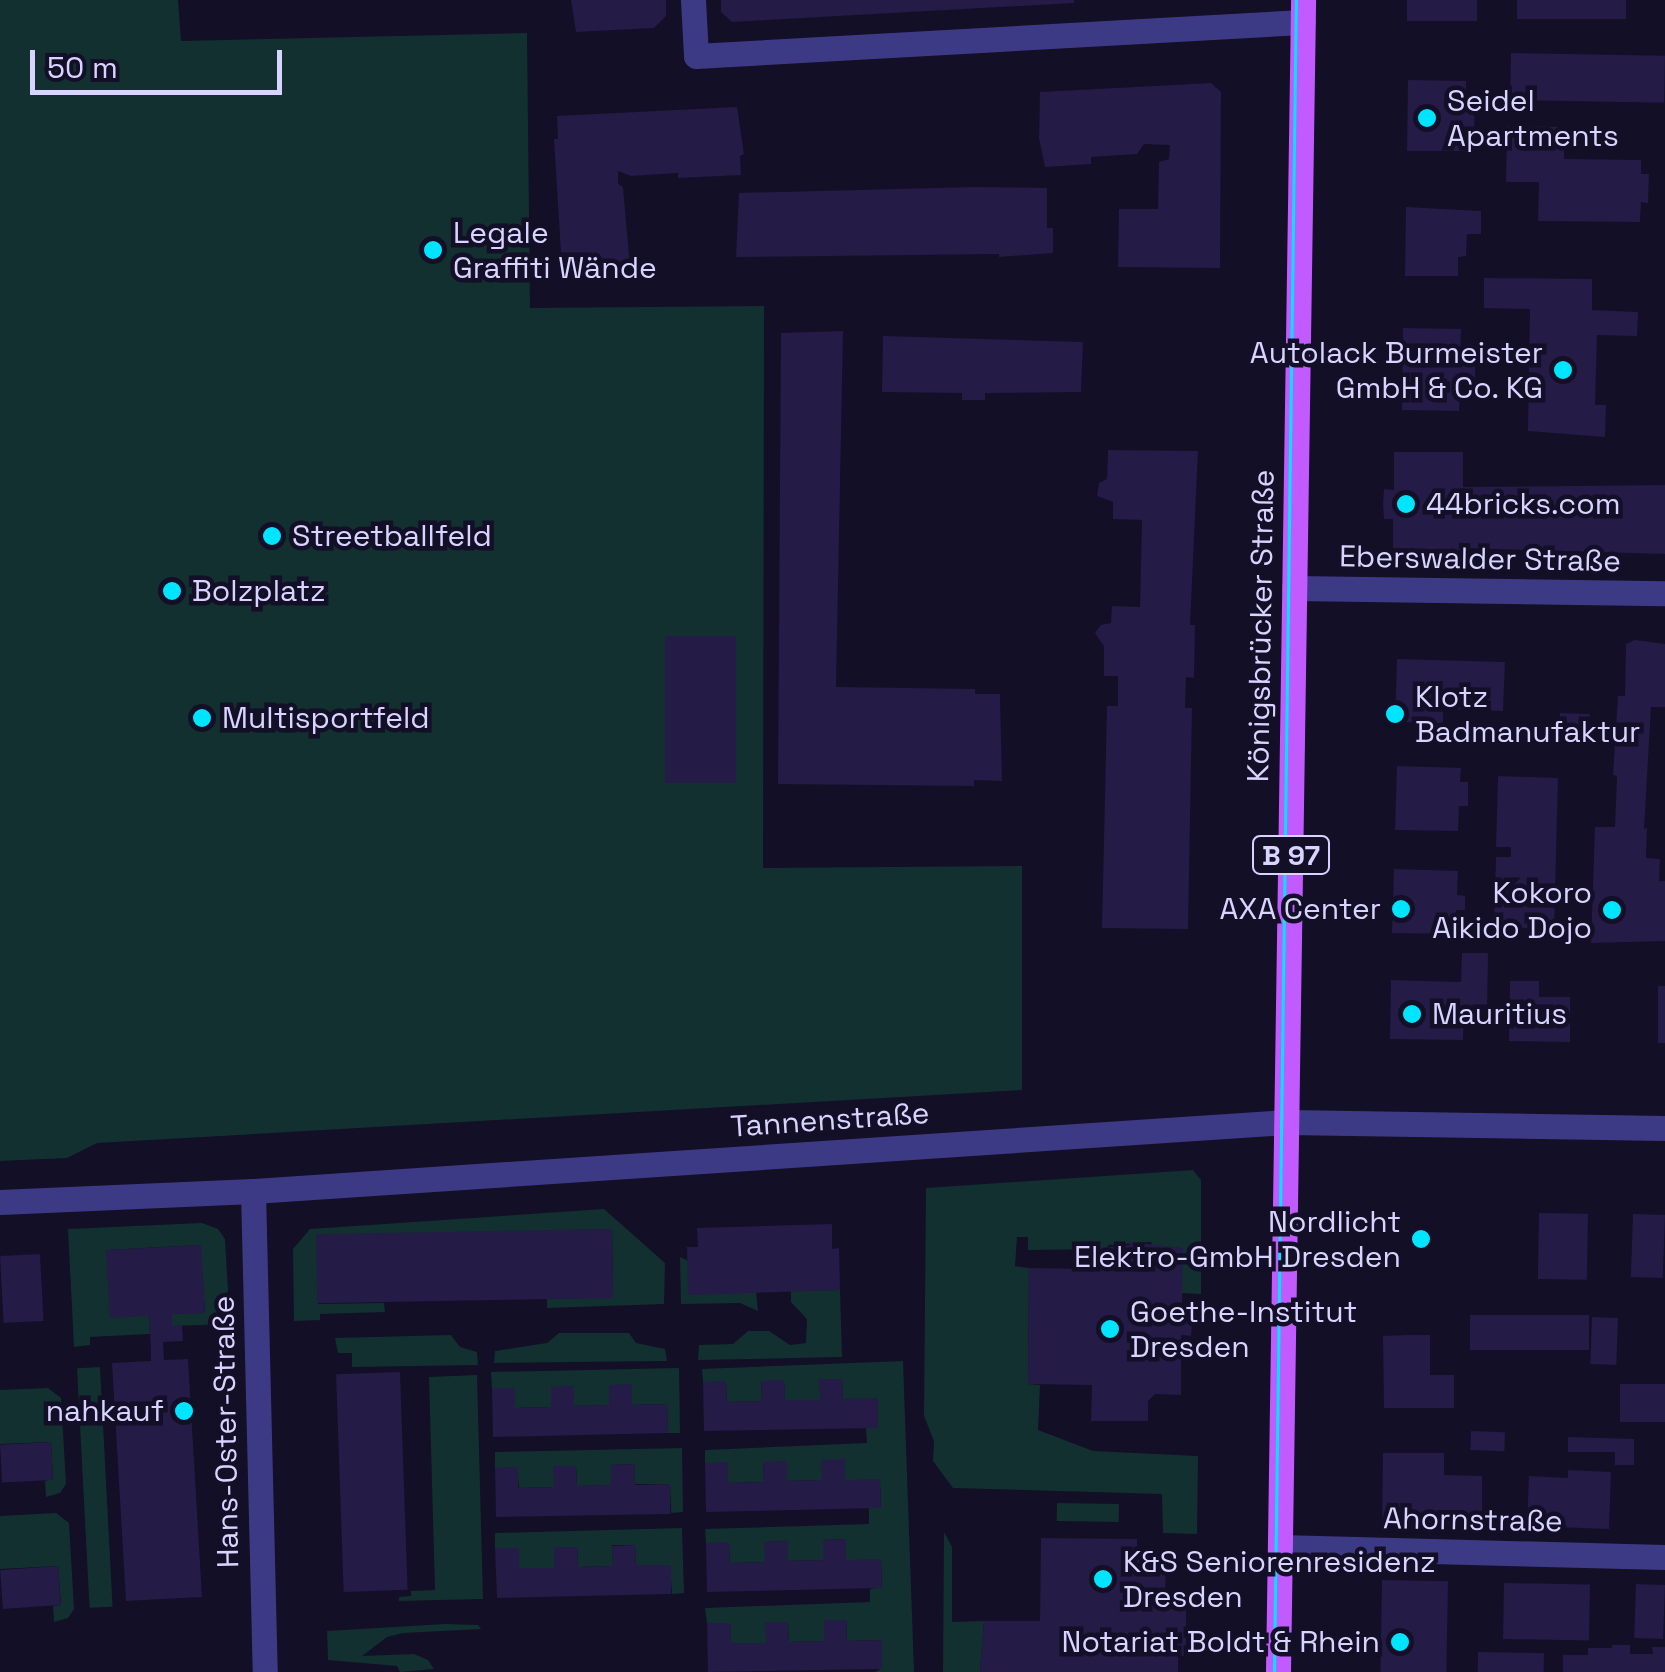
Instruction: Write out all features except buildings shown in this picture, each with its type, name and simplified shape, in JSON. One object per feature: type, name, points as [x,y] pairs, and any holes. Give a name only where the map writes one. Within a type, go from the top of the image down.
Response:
[{"type":"main road","name":"Königsbrücker Straße","points":[[1278,1672],[1303,11]]},
{"type":"street","points":[[693,0],[696,56],[1303,11]]},
{"type":"street","name":"Eberswalder Straße","points":[[1294,588],[1665,593]]},
{"type":"street","name":"Tannenstraße","points":[[0,1202],[253,1191],[1288,1122],[1665,1128]]},
{"type":"street","name":"Hans-Oster-Straße","points":[[253,1191],[265,1672]]},
{"type":"street","name":"Ahornstraße","points":[[1280,1548],[1665,1557]]},
{"type":"green space","points":[[0,0],[178,0],[181,41],[527,33],[530,308],[764,306],[763,868],[1022,866],[1022,1090],[97,1143],[67,1158],[0,1161]]},
{"type":"green space","points":[[1193,1170],[1201,1180],[1201,1294],[1182,1293],[1182,1248],[1152,1247],[1151,1242],[1108,1245],[1108,1249],[1028,1250],[1028,1237],[1017,1237],[1015,1266],[1029,1268],[1028,1384],[1040,1385],[1038,1430],[1093,1451],[1198,1456],[1197,1534],[1163,1533],[1162,1494],[953,1488],[933,1461],[934,1441],[924,1416],[926,1188]]},
{"type":"green space","points":[[604,1209],[665,1263],[664,1304],[547,1308],[547,1299],[613,1297],[612,1229],[317,1236],[318,1304],[384,1303],[385,1312],[320,1314],[320,1320],[294,1321],[293,1249],[310,1229]]},
{"type":"green space","points":[[202,1223],[218,1229],[225,1239],[230,1324],[172,1326],[172,1314],[205,1312],[200,1245],[107,1250],[149,1316],[150,1334],[90,1337],[90,1345],[74,1347],[68,1229]]},
{"type":"green space","points":[[680,1257],[756,1292],[758,1311],[740,1303],[681,1304]]},
{"type":"green space","points":[[840,1290],[842,1357],[698,1360],[699,1345],[733,1344],[748,1331],[769,1331],[790,1345],[806,1343],[807,1319],[791,1302],[791,1291]]},
{"type":"green space","points":[[559,1333],[629,1333],[636,1343],[665,1349],[667,1361],[494,1363],[495,1351],[547,1343]]},
{"type":"green space","points":[[451,1335],[460,1347],[477,1352],[478,1365],[352,1367],[352,1353],[338,1353],[335,1338]]},
{"type":"green space","points":[[903,1361],[914,1672],[875,1672],[882,1668],[882,1640],[847,1641],[846,1620],[824,1620],[824,1641],[789,1642],[788,1622],[766,1623],[766,1643],[731,1643],[730,1623],[707,1623],[705,1608],[870,1602],[870,1589],[882,1587],[881,1560],[846,1560],[845,1539],[823,1540],[823,1560],[788,1561],[788,1541],[765,1542],[765,1562],[730,1563],[729,1543],[706,1543],[705,1529],[869,1524],[869,1508],[881,1508],[880,1480],[845,1480],[822,1460],[822,1480],[787,1481],[763,1463],[764,1482],[728,1483],[728,1463],[705,1463],[705,1450],[867,1443],[866,1428],[878,1427],[878,1399],[843,1399],[842,1379],[820,1379],[820,1400],[785,1400],[784,1381],[761,1381],[762,1401],[727,1402],[726,1382],[703,1382],[702,1369]]},
{"type":"green space","points":[[100,1367],[113,1607],[90,1608],[77,1368]]},
{"type":"green space","points":[[679,1368],[680,1433],[668,1433],[667,1404],[632,1405],[632,1385],[609,1405],[574,1406],[573,1387],[552,1387],[551,1407],[515,1408],[515,1388],[492,1388],[491,1372]]},
{"type":"green space","points":[[477,1375],[483,1599],[399,1601],[399,1597],[411,1596],[411,1591],[435,1590],[429,1377]]},
{"type":"green space","points":[[48,1388],[61,1398],[66,1484],[60,1493],[46,1497],[45,1481],[53,1479],[51,1442],[0,1444],[0,1390]]},
{"type":"green space","points":[[682,1448],[683,1512],[671,1513],[670,1484],[635,1484],[634,1464],[612,1465],[612,1485],[577,1486],[576,1466],[554,1467],[554,1487],[519,1488],[517,1468],[495,1468],[495,1452]]},
{"type":"green space","points":[[1057,1503],[1119,1504],[1119,1522],[1057,1521]]},
{"type":"green space","points":[[56,1513],[69,1523],[74,1609],[68,1618],[54,1622],[53,1606],[61,1605],[58,1566],[0,1569],[0,1516]]},
{"type":"green space","points":[[682,1528],[684,1593],[672,1594],[670,1565],[636,1565],[635,1545],[612,1545],[613,1566],[578,1567],[577,1547],[555,1547],[554,1568],[519,1569],[495,1549],[495,1533]]},
{"type":"green space","points":[[944,1532],[952,1547],[952,1622],[984,1621],[980,1672],[943,1672]]},
{"type":"green space","points":[[478,1625],[481,1629],[403,1633],[387,1637],[362,1656],[414,1654],[428,1660],[434,1669],[400,1672],[397,1666],[328,1660],[327,1631]]},
{"type":"tram line","points":[[1274,1672],[1296,0]]},
{"type":"place","name":"Seidel Apartments","points":[[1427,118]]},
{"type":"place","name":"Legale Graffiti Wände","points":[[433,250]]},
{"type":"place","name":"Autolack Burmeister GmbH & Co. KG","points":[[1563,370]]},
{"type":"place","name":"44bricks.com","points":[[1406,504]]},
{"type":"place","name":"Streetballfeld","points":[[272,536]]},
{"type":"place","name":"Bolzplatz","points":[[172,591]]},
{"type":"place","name":"Klotz Badmanufaktur","points":[[1395,714]]},
{"type":"place","name":"Multisportfeld","points":[[202,718]]},
{"type":"place","name":"AXA Center","points":[[1401,909]]},
{"type":"place","name":"Kokoro Aikido Dojo","points":[[1612,910]]},
{"type":"place","name":"Mauritius","points":[[1412,1014]]},
{"type":"place","name":"Nordlicht Elektro-GmbH Dresden","points":[[1421,1239]]},
{"type":"place","name":"Goethe-Institut Dresden","points":[[1110,1329]]},
{"type":"place","name":"nahkauf","points":[[184,1411]]},
{"type":"place","name":"K&S Seniorenresidenz Dresden","points":[[1103,1579]]},
{"type":"place","name":"Notariat Boldt & Rhein","points":[[1400,1642]]}]
